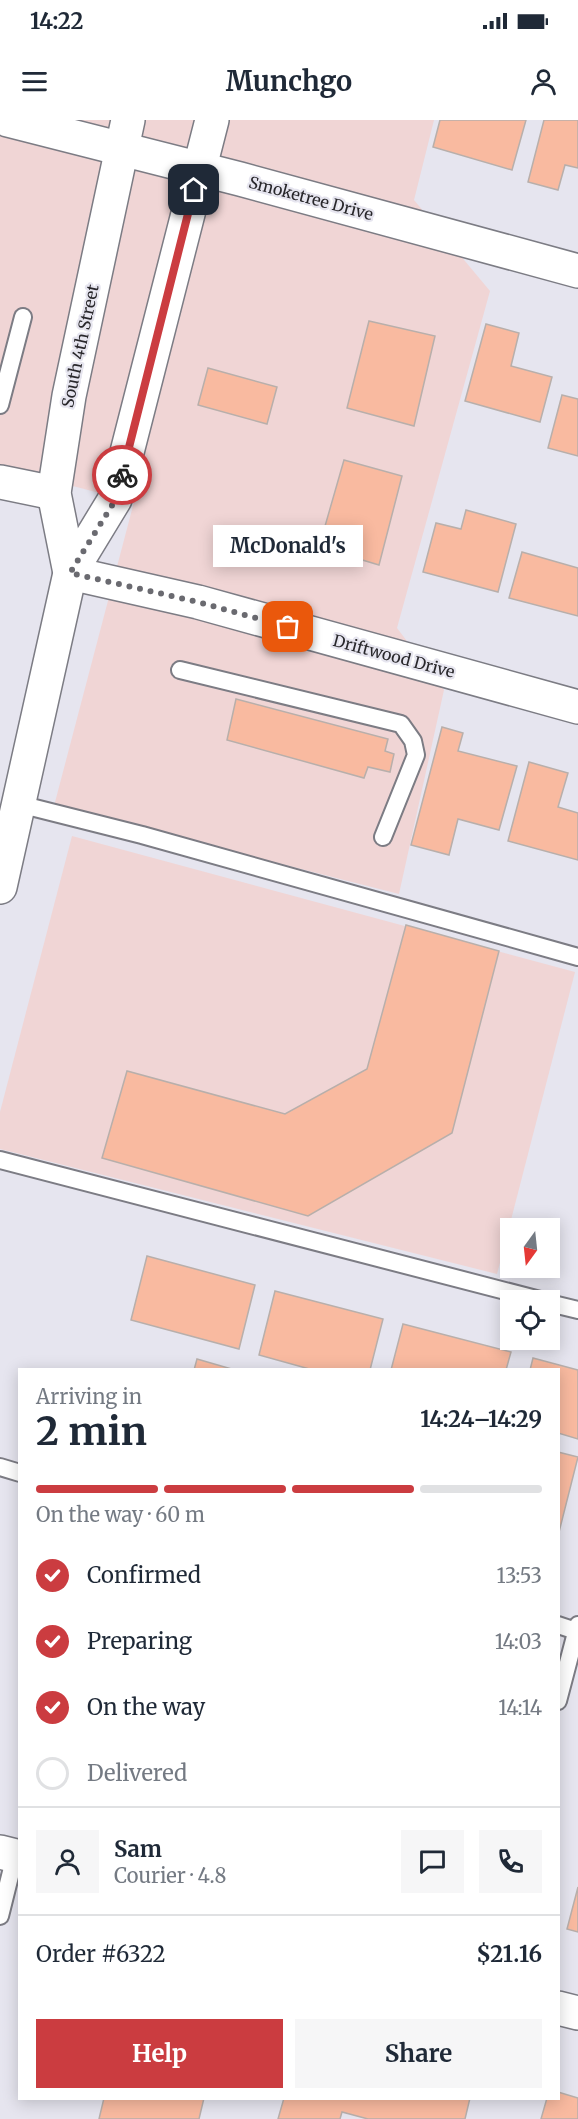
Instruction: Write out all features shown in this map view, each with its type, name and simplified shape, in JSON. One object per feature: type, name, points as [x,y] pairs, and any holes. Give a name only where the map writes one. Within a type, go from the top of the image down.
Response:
[{"type":"main road","name":"Smoketree Drive","points":[[8,120],[125,134],[199,169],[578,271]]},
{"type":"main road","name":"South 4th Street","points":[[0,887],[70,573],[116,499],[212,120]]},
{"type":"main road","name":"South 4th Street","points":[[70,573],[54,494],[69,396],[125,134]]},
{"type":"main road","points":[[0,482],[54,494]]},
{"type":"main road","name":"Driftwood Drive","points":[[70,573],[198,602],[578,707]]},
{"type":"main road","points":[[560,2008],[578,2013]]},
{"type":"lane","points":[[0,405],[23,317]]},
{"type":"lane","points":[[180,670],[400,724],[413,741],[416,755],[384,837]]},
{"type":"lane","points":[[19,804],[136,833],[578,957]]},
{"type":"lane","points":[[0,1160],[501,1290]]},
{"type":"lane","points":[[560,1306],[578,1310]]},
{"type":"lane","points":[[0,1467],[18,1472]]},
{"type":"lane","points":[[560,1625],[577,1628],[560,1693]]},
{"type":"lane","points":[[0,1916],[12,1855]]},
{"type":"shaded area","points":[[0,120],[434,120],[414,200],[490,291],[397,628],[444,690],[399,894],[54,806],[134,502],[0,467]]},
{"type":"shaded area","points":[[72,836],[575,972],[511,1218],[500,1218],[500,1262],[497,1274],[0,1149],[0,1112]]},
{"type":"building","points":[[440,120],[526,120],[512,170],[433,147]]},
{"type":"building","points":[[544,120],[578,120],[578,168],[565,165],[558,190],[528,182]]},
{"type":"building","points":[[369,321],[435,336],[414,426],[347,408]]},
{"type":"building","points":[[486,324],[519,333],[511,366],[552,377],[540,422],[465,401]]},
{"type":"building","points":[[208,368],[277,387],[267,424],[198,405]]},
{"type":"building","points":[[562,395],[578,399],[578,456],[548,448]]},
{"type":"building","points":[[344,460],[402,476],[379,565],[319,547]]},
{"type":"building","points":[[466,510],[516,524],[498,592],[423,572],[436,523],[461,529]]},
{"type":"building","points":[[522,552],[578,568],[578,616],[509,598]]},
{"type":"building","points":[[236,699],[388,739],[385,751],[394,754],[390,772],[368,767],[364,778],[227,740]]},
{"type":"building","points":[[442,727],[463,733],[458,751],[517,766],[499,830],[458,819],[449,855],[411,845]]},
{"type":"building","points":[[529,762],[568,773],[558,807],[578,813],[578,860],[508,841]]},
{"type":"building","points":[[406,925],[499,951],[452,1133],[308,1216],[102,1158],[127,1071],[285,1114],[367,1069]]},
{"type":"building","points":[[147,1256],[255,1285],[239,1349],[131,1320]]},
{"type":"building","points":[[275,1291],[383,1319],[371,1368],[306,1368],[259,1355]]},
{"type":"building","points":[[403,1324],[511,1352],[507,1368],[392,1368]]},
{"type":"building","points":[[533,1358],[578,1370],[578,1439],[560,1434],[560,1368],[530,1368]]},
{"type":"building","points":[[197,1359],[228,1368],[195,1368]]},
{"type":"building","points":[[560,1452],[578,1457],[560,1528]]},
{"type":"building","points":[[578,1887],[578,1932],[567,1929]]},
{"type":"building","points":[[560,2093],[578,2098],[578,2119],[541,2119],[546,2100],[560,2100]]},
{"type":"building","points":[[104,2100],[204,2100],[199,2119],[99,2119]]},
{"type":"building","points":[[283,2100],[470,2100],[465,2119],[368,2119],[342,2112],[340,2119],[278,2119]]},
{"type":"way so far","points":[[122,475],[116,499],[70,573],[198,602],[288,627]]},
{"type":"place","name":"McDonald's","points":[[288,627]]},
{"type":"route","points":[[122,475],[194,190]]}]
